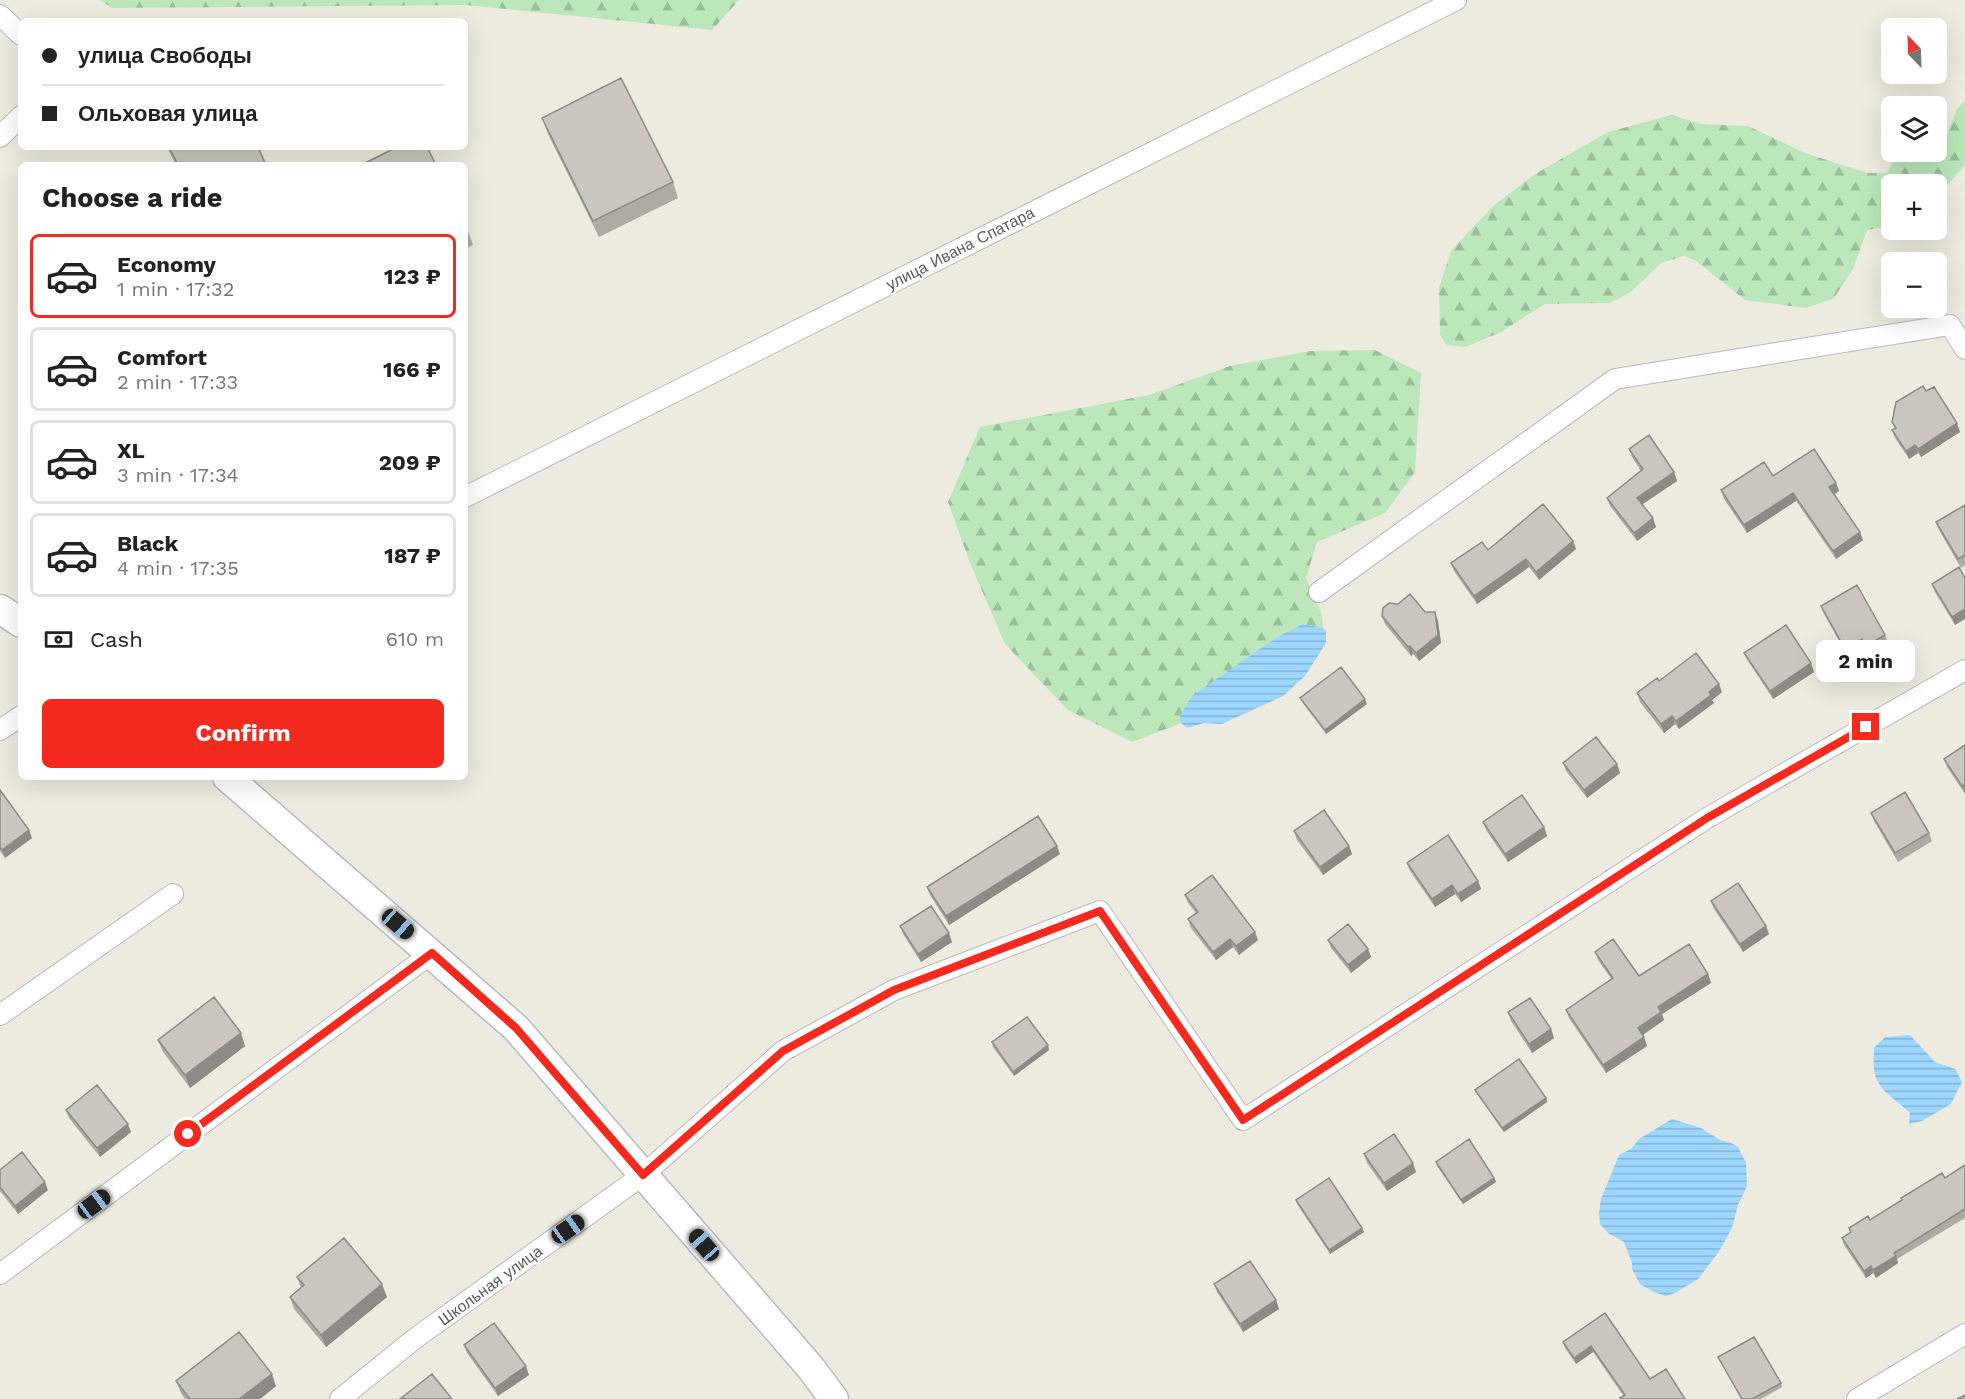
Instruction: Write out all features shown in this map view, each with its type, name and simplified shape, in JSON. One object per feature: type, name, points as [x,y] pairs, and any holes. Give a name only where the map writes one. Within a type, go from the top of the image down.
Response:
[{"type":"main road","points":[[0,609],[18,621]]},
{"type":"main road","points":[[230,780],[516,1028],[834,1399]]},
{"type":"street","name":"улица Ивана Спатара","points":[[468,495],[1456,0]]},
{"type":"street","points":[[0,15],[18,32]]},
{"type":"street","points":[[0,137],[18,119]]},
{"type":"street","points":[[1319,592],[1615,380],[1950,325],[1965,349]]},
{"type":"street","name":"Школьная улица","points":[[340,1399],[417,1337],[643,1175],[783,1051],[894,990],[1100,911],[1243,1120],[1707,818],[1965,670]]},
{"type":"street","points":[[0,730],[18,718]]},
{"type":"street","points":[[0,1015],[172,894]]},
{"type":"street","points":[[0,1274],[432,953]]},
{"type":"street","points":[[1857,1399],[1965,1334]]},
{"type":"green space","points":[[100,0],[739,0],[712,30],[467,5],[112,8]]},
{"type":"green space","points":[[1965,101],[1965,165],[1947,186],[1947,174],[1881,174],[1881,228],[1867,230],[1853,269],[1834,298],[1806,308],[1745,300],[1695,260],[1684,256],[1661,263],[1631,292],[1610,303],[1545,304],[1501,332],[1465,347],[1446,345],[1440,334],[1439,288],[1451,251],[1492,207],[1535,174],[1608,132],[1672,115],[1701,124],[1748,126],[1805,153],[1868,173],[1887,173],[1893,162],[1947,162],[1947,134],[1957,109]]},
{"type":"green space","points":[[1375,350],[1421,373],[1415,472],[1385,513],[1317,542],[1306,578],[1322,615],[1323,628],[1303,624],[1181,716],[1181,723],[1132,742],[1068,710],[1005,644],[970,563],[948,502],[980,427],[1149,395],[1230,366],[1310,351]]},
{"type":"water","points":[[1303,624],[1323,628],[1326,631],[1326,643],[1305,676],[1283,696],[1222,724],[1204,723],[1187,728],[1181,723],[1180,716],[1192,696],[1279,636]]},
{"type":"water","points":[[1910,1035],[1935,1062],[1955,1069],[1962,1082],[1951,1104],[1922,1121],[1909,1124],[1910,1113],[1886,1092],[1877,1080],[1874,1048],[1885,1037]]},
{"type":"water","points":[[1672,1119],[1701,1128],[1720,1140],[1738,1147],[1746,1163],[1747,1186],[1738,1205],[1732,1228],[1718,1253],[1698,1279],[1666,1296],[1640,1284],[1632,1269],[1624,1242],[1608,1233],[1600,1224],[1599,1213],[1601,1199],[1619,1155],[1631,1149],[1639,1139]]},
{"type":"building","points":[[621,78],[673,182],[593,221],[542,118]]},
{"type":"building","points":[[170,150],[259,150],[265,162],[176,162]]},
{"type":"building","points":[[391,150],[428,150],[434,162],[367,162]]},
{"type":"building","points":[[1923,386],[1926,391],[1934,387],[1957,423],[1918,449],[1915,445],[1906,451],[1892,430],[1896,428],[1892,422],[1896,402]]},
{"type":"building","points":[[1649,435],[1674,472],[1637,498],[1653,518],[1634,533],[1607,498],[1643,469],[1629,449]]},
{"type":"building","points":[[1814,449],[1836,483],[1829,487],[1860,532],[1833,551],[1793,493],[1744,525],[1721,490],[1764,462],[1773,476]]},
{"type":"building","points":[[1543,504],[1573,541],[1536,572],[1526,559],[1474,596],[1451,563],[1482,542],[1488,550]]},
{"type":"building","points":[[1965,505],[1965,555],[1958,559],[1936,522]]},
{"type":"building","points":[[1959,567],[1965,578],[1965,609],[1952,617],[1932,584]]},
{"type":"building","points":[[1857,585],[1885,635],[1866,646],[1862,639],[1845,649],[1821,606]]},
{"type":"building","points":[[1410,594],[1425,612],[1435,612],[1438,635],[1416,653],[1410,646],[1408,647],[1382,616],[1383,608],[1389,603],[1398,604]]},
{"type":"building","points":[[1786,625],[1811,663],[1770,691],[1744,653]]},
{"type":"building","points":[[1696,653],[1719,684],[1709,692],[1711,695],[1676,721],[1672,716],[1661,724],[1637,693],[1657,678],[1659,681]]},
{"type":"building","points":[[1341,667],[1365,699],[1325,730],[1300,698]]},
{"type":"building","points":[[1596,737],[1617,764],[1584,790],[1563,763]]},
{"type":"building","points":[[1965,745],[1965,784],[1962,786],[1944,759]]},
{"type":"building","points":[[0,790],[29,830],[2,850],[0,847]]},
{"type":"building","points":[[1905,792],[1929,833],[1895,853],[1871,813]]},
{"type":"building","points":[[1522,795],[1544,827],[1505,854],[1483,822]]},
{"type":"building","points":[[1324,810],[1349,846],[1320,867],[1294,831]]},
{"type":"building","points":[[1038,816],[1057,846],[946,916],[927,887]]},
{"type":"building","points":[[1448,835],[1478,881],[1458,894],[1452,885],[1432,899],[1407,863]]},
{"type":"building","points":[[1212,875],[1255,932],[1236,946],[1230,939],[1213,952],[1188,919],[1198,912],[1185,895]]},
{"type":"building","points":[[1738,883],[1766,926],[1740,944],[1711,901]]},
{"type":"building","points":[[931,906],[949,933],[918,954],[900,926]]},
{"type":"building","points":[[1348,924],[1368,949],[1348,965],[1328,940]]},
{"type":"building","points":[[1613,939],[1639,976],[1689,944],[1708,974],[1658,1007],[1661,1012],[1638,1028],[1644,1037],[1603,1065],[1566,1010],[1613,978],[1595,952]]},
{"type":"building","points":[[214,997],[241,1033],[185,1075],[158,1040]]},
{"type":"building","points":[[1530,998],[1551,1029],[1529,1044],[1508,1012]]},
{"type":"building","points":[[1027,1017],[1048,1045],[1013,1072],[992,1042]]},
{"type":"building","points":[[1519,1059],[1546,1098],[1502,1128],[1475,1090]]},
{"type":"building","points":[[97,1085],[128,1124],[97,1148],[66,1110]]},
{"type":"building","points":[[1394,1134],[1413,1163],[1384,1183],[1364,1154]]},
{"type":"building","points":[[1469,1139],[1494,1178],[1461,1200],[1436,1162]]},
{"type":"building","points":[[22,1152],[45,1182],[15,1206],[0,1187],[0,1170]]},
{"type":"building","points":[[1965,1165],[1965,1209],[1894,1253],[1896,1256],[1873,1270],[1871,1266],[1864,1271],[1842,1238],[1851,1232],[1849,1228],[1868,1216],[1870,1220],[1942,1173],[1945,1178]]},
{"type":"building","points":[[1329,1178],[1362,1228],[1329,1250],[1296,1200]]},
{"type":"building","points":[[344,1238],[382,1284],[321,1335],[290,1297],[304,1285],[297,1277]]},
{"type":"building","points":[[1250,1261],[1276,1300],[1240,1324],[1214,1284]]},
{"type":"building","points":[[1605,1313],[1650,1379],[1666,1369],[1685,1399],[1621,1399],[1625,1395],[1591,1346],[1574,1358],[1563,1342]]},
{"type":"building","points":[[494,1323],[526,1366],[495,1388],[464,1345]]},
{"type":"building","points":[[239,1332],[272,1374],[239,1399],[190,1399],[176,1381]]},
{"type":"building","points":[[1754,1337],[1781,1383],[1752,1399],[1742,1399],[1718,1357]]},
{"type":"building","points":[[432,1374],[452,1399],[400,1399]]},
{"type":"route","points":[[188,1134],[432,953],[516,1028],[643,1175],[783,1051],[894,990],[1100,911],[1243,1120],[1707,818],[1866,727]]}]
